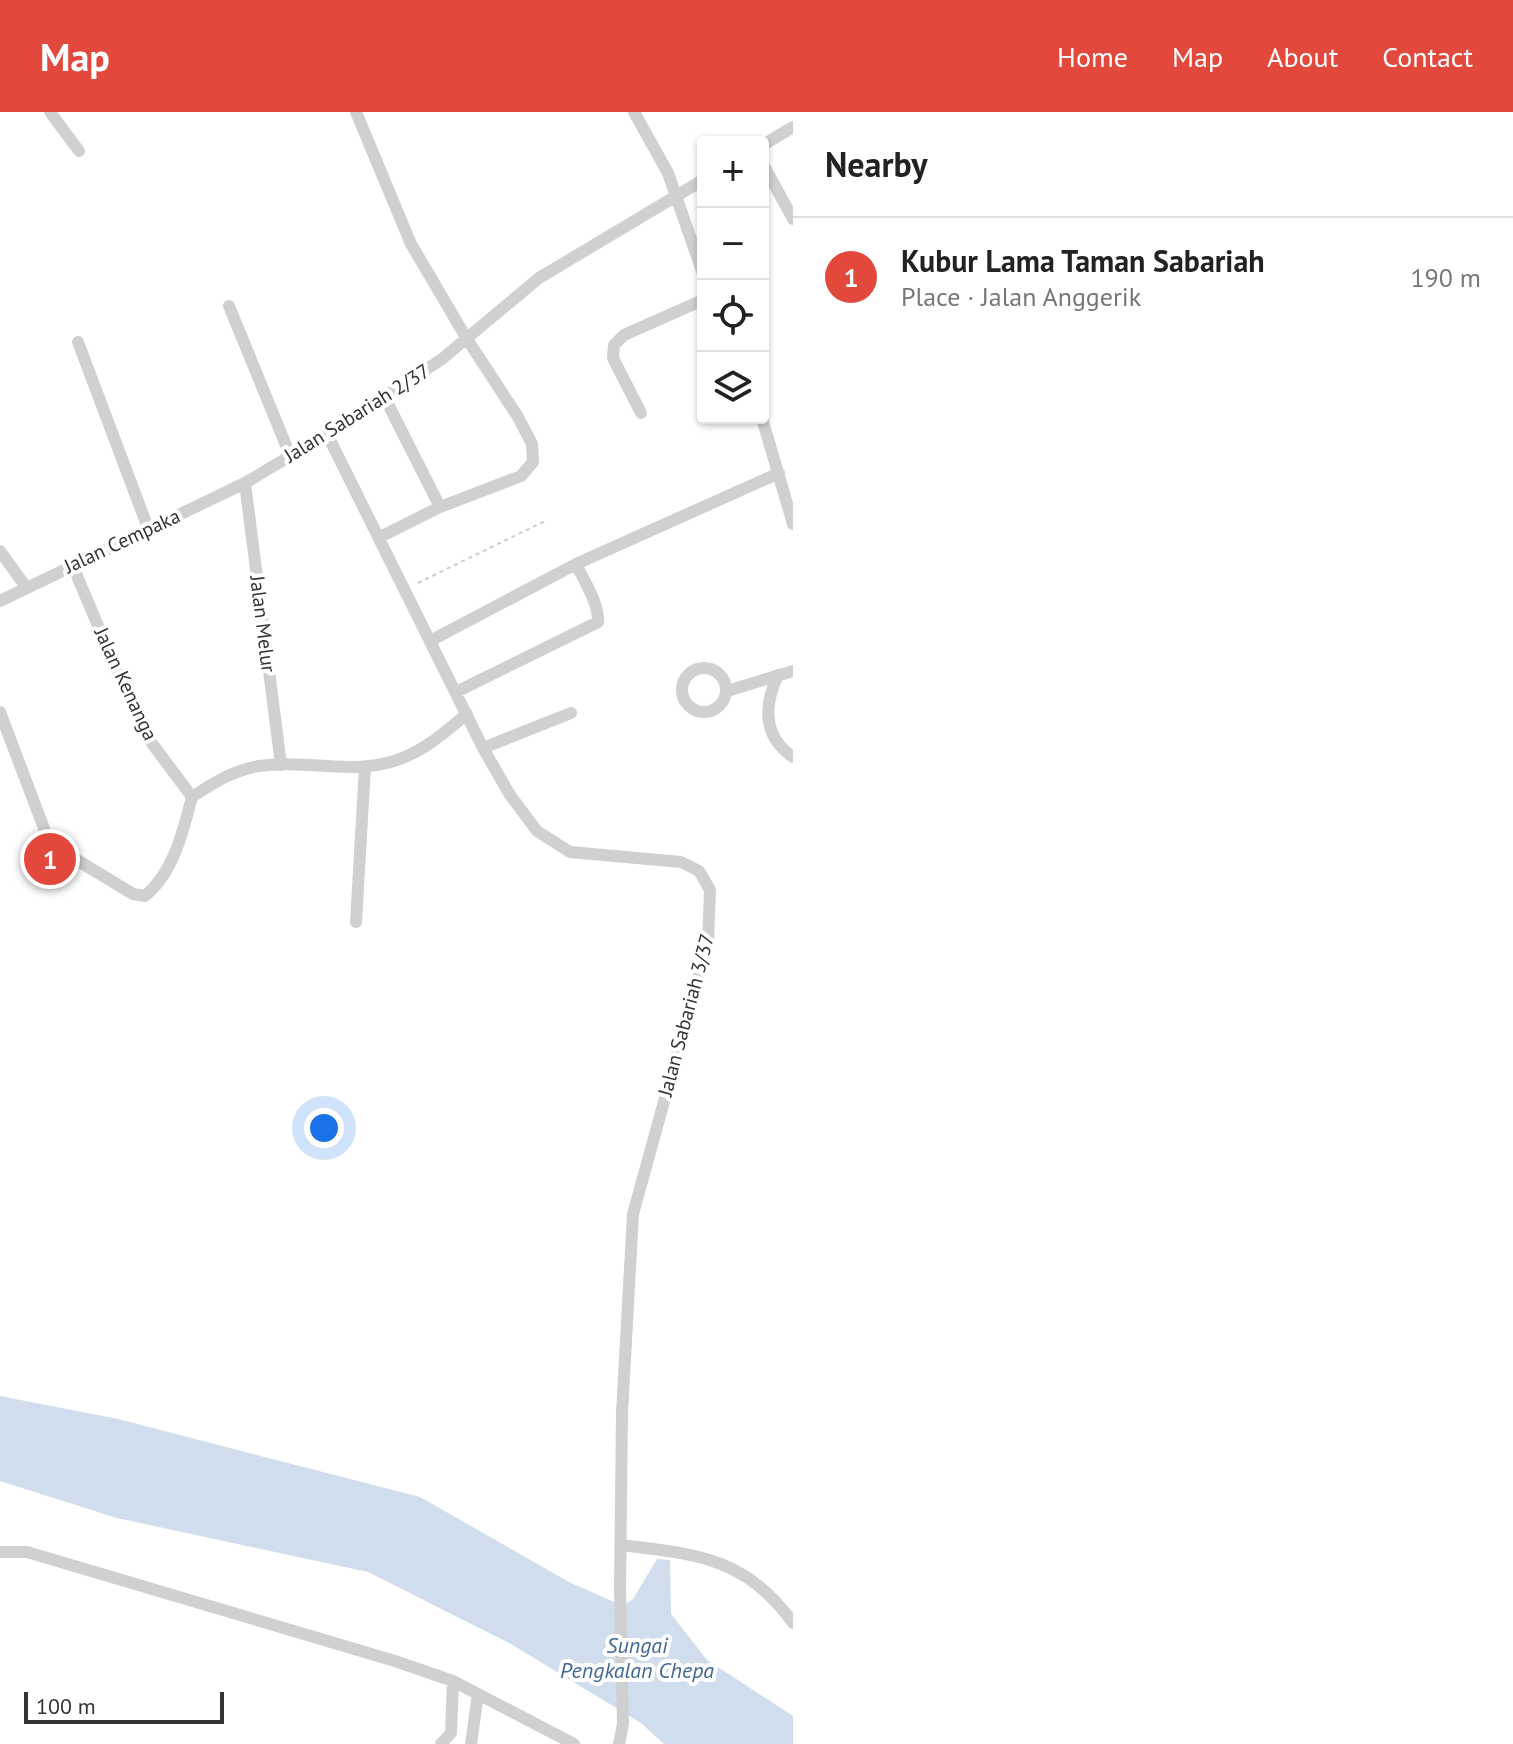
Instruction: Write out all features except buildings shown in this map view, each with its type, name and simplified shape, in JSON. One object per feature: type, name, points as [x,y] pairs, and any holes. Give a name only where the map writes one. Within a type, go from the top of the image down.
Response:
[{"type":"street","points":[[50,112],[79,151]]},
{"type":"street","points":[[356,112],[411,244],[532,444],[533,462],[521,476],[440,507],[380,537]]},
{"type":"street","points":[[634,112],[668,173],[697,257]]},
{"type":"street","points":[[769,141],[793,127]]},
{"type":"street","points":[[769,175],[793,219]]},
{"type":"street","name":"Jalan Sabariah 2/37","points":[[245,483],[385,398],[467,339],[539,278],[697,183]]},
{"type":"street","points":[[641,413],[613,358],[614,345],[624,335],[697,303]]},
{"type":"street","points":[[229,306],[290,455]]},
{"type":"street","points":[[78,342],[148,528]]},
{"type":"street","points":[[385,398],[440,507]]},
{"type":"street","points":[[764,424],[793,524]]},
{"type":"street","name":"Jalan Sabariah 3/37","points":[[327,434],[483,748],[510,795],[537,831],[570,852],[681,862],[699,871],[710,890],[708,942],[633,1214],[622,1413],[620,1588],[623,1724],[619,1744]]},
{"type":"street","points":[[430,641],[576,564],[779,473]]},
{"type":"street","name":"Jalan Cempaka","points":[[0,601],[245,483]]},
{"type":"street","name":"Jalan Melur","points":[[245,483],[281,765]]},
{"type":"street","points":[[0,551],[26,587]]},
{"type":"street","name":"Jalan Kenanga","points":[[72,564],[142,730],[192,797]]},
{"type":"street","points":[[456,692],[598,622],[593,599],[576,564]]},
{"type":"street","points":[[727,691],[793,671]]},
{"type":"street","points":[[778,675],[768,697],[769,721],[780,745],[793,757]]},
{"type":"street","points":[[0,712],[48,839],[57,848],[133,894],[145,896],[160,879],[179,844],[192,797],[232,774],[259,766],[365,767],[395,761],[425,748],[467,714]]},
{"type":"street","points":[[483,748],[571,713]]},
{"type":"street","points":[[356,922],[365,767]]},
{"type":"street","points":[[621,1545],[708,1558],[759,1583],[776,1599],[793,1623]]},
{"type":"street","points":[[0,1552],[27,1552],[395,1661],[453,1681],[574,1744]]},
{"type":"street","points":[[441,1744],[451,1733],[453,1681]]},
{"type":"street","points":[[471,1744],[478,1694]]},
{"type":"path","points":[[406,589],[547,520]]},
{"type":"water","name":"Sungai Pengkalan Chepa","points":[[0,1396],[118,1419],[420,1497],[569,1582],[623,1606],[633,1599],[657,1559],[670,1560],[671,1614],[707,1660],[793,1716],[793,1744],[664,1744],[641,1723],[511,1644],[368,1572],[117,1518],[0,1481]]},
{"type":"place","name":"Kubur Lama Taman Sabariah","points":[[50,859]]}]
